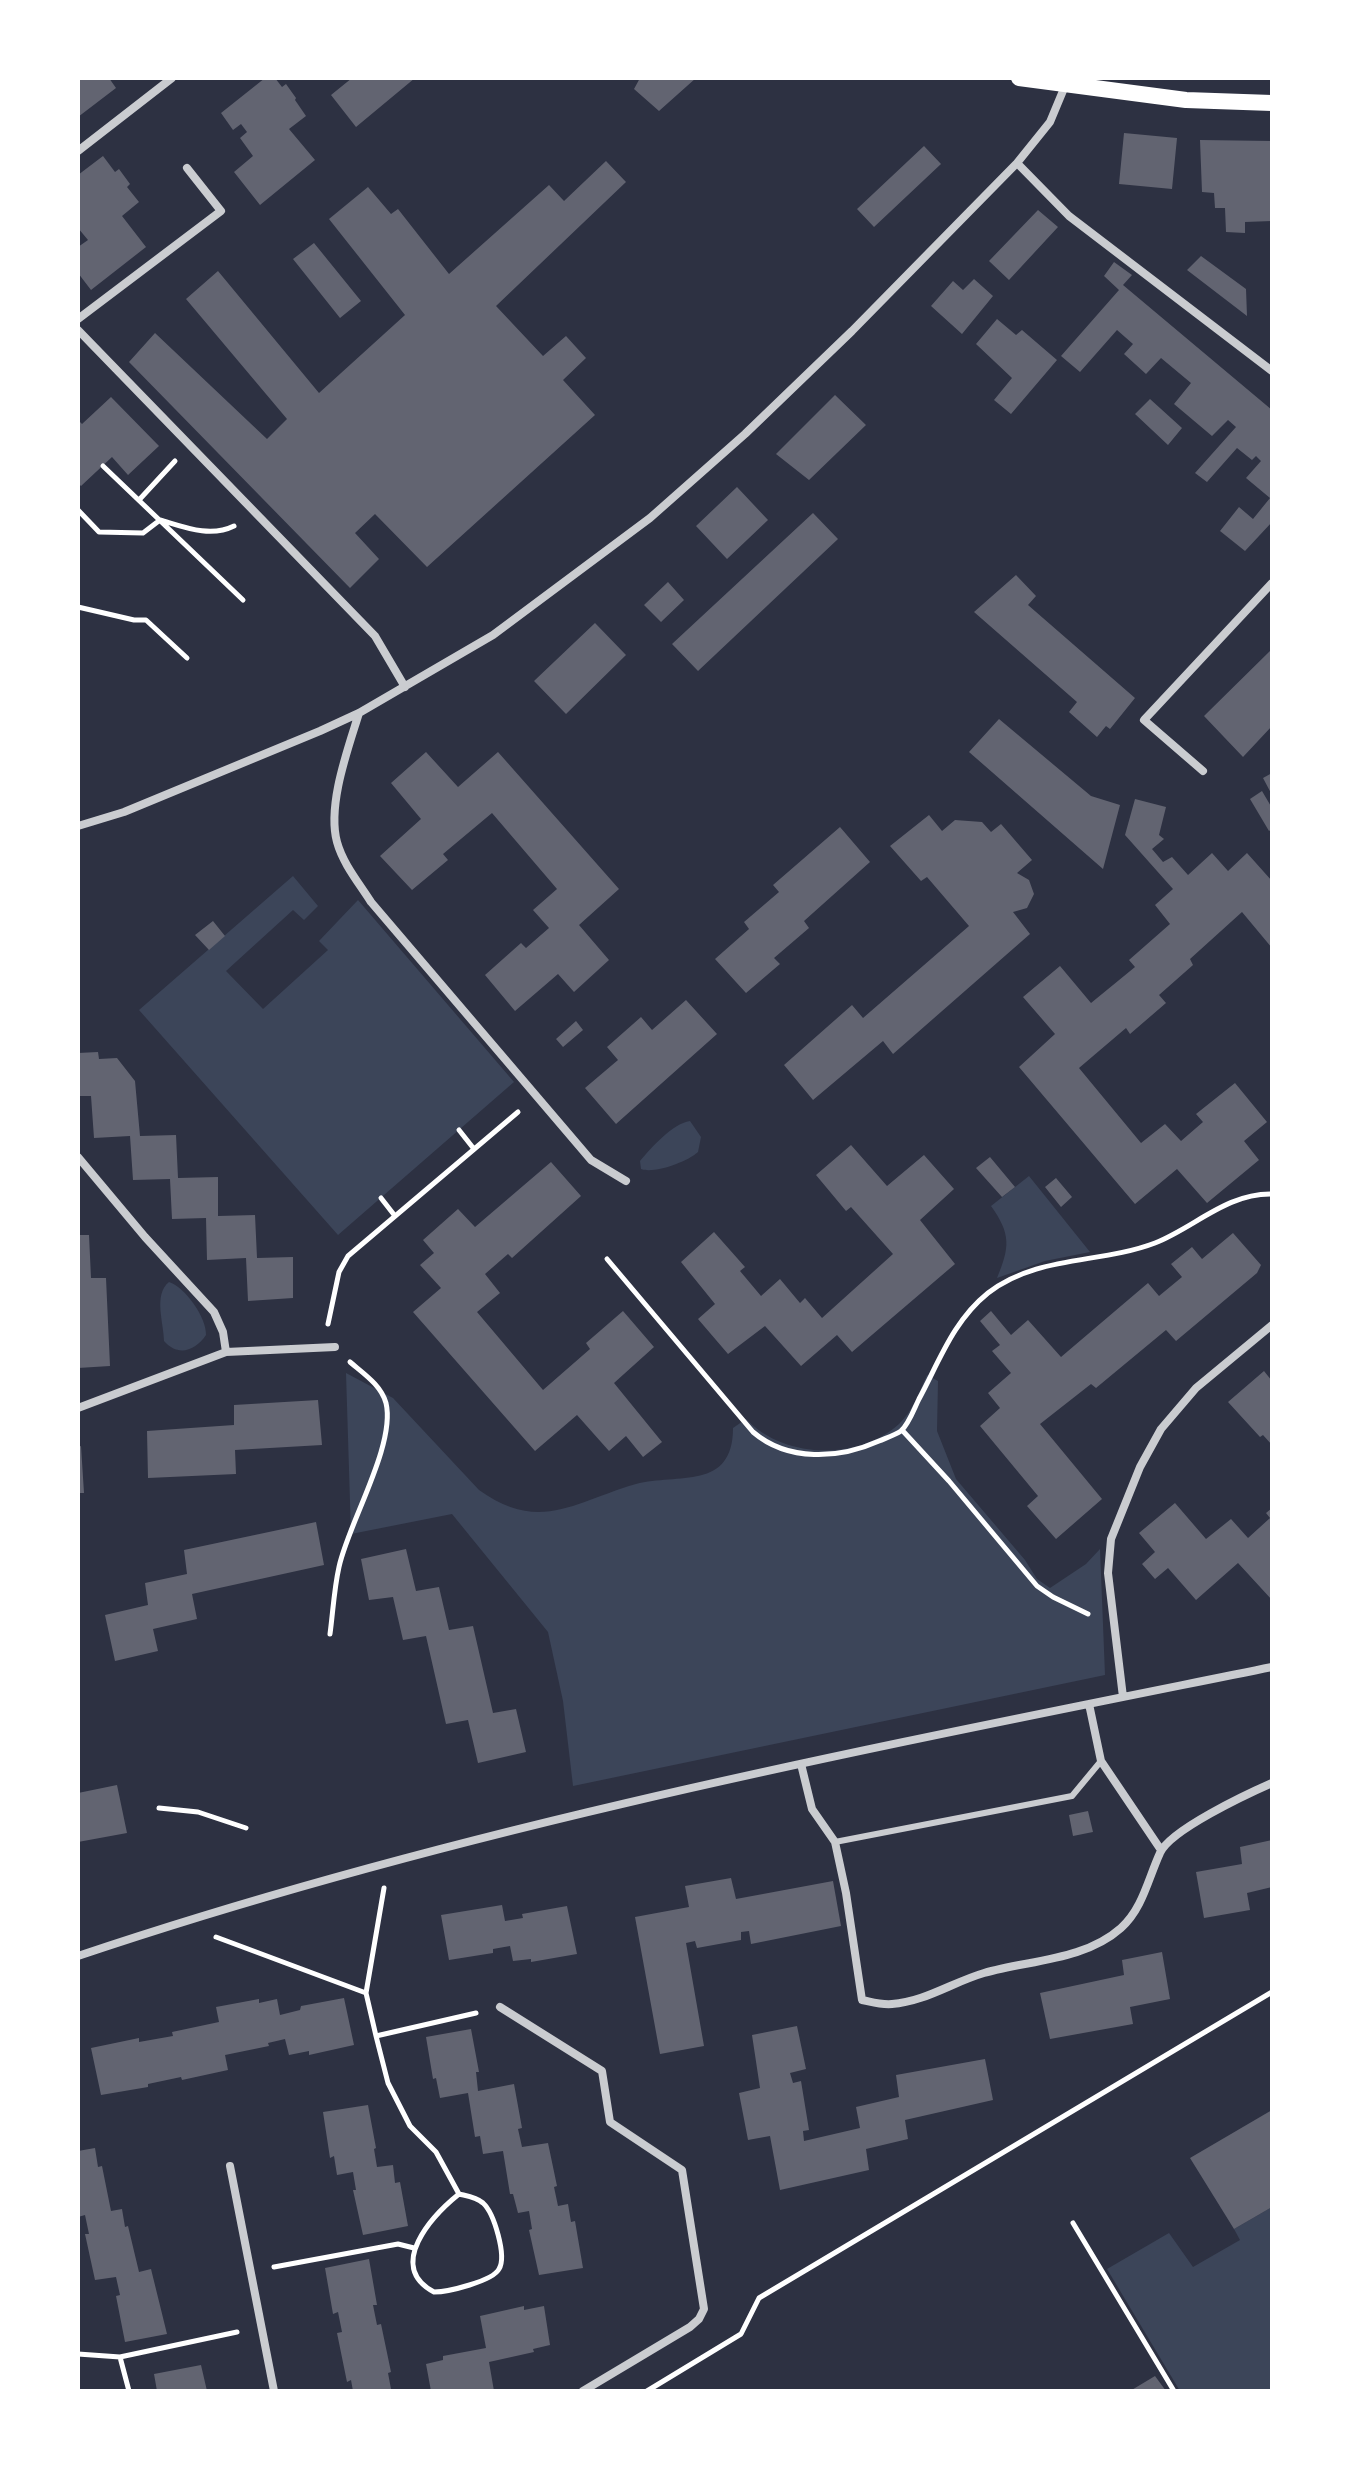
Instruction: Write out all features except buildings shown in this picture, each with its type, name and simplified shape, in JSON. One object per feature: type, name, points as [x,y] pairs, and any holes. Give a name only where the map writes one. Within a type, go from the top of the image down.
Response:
[{"type":"main road","points":[[1019,78],[1186,100],[1272,103]]},
{"type":"street","points":[[78,151],[172,78]]},
{"type":"street","points":[[78,826],[124,812],[278,750],[359,713],[493,635],[650,518],[810,372],[1017,163],[1050,122],[1065,86]]},
{"type":"street","points":[[1017,163],[1069,216],[1272,371]]},
{"type":"street","points":[[78,319],[221,211],[187,168]]},
{"type":"street","points":[[78,330],[375,636],[405,687]]},
{"type":"street","points":[[1203,771],[1144,720],[1272,583]]},
{"type":"street","points":[[359,713],[335,810],[337,840],[347,865],[371,902],[591,1160],[626,1181]]},
{"type":"street","points":[[78,1157],[145,1237],[214,1312],[223,1332],[226,1352]]},
{"type":"street","points":[[1123,1697],[1108,1573],[1111,1539],[1145,1457],[1161,1429],[1196,1388],[1272,1325]]},
{"type":"street","points":[[78,1408],[226,1352],[335,1347]]},
{"type":"street","points":[[78,1956],[264,1897],[533,1825],[801,1764],[1272,1667]]},
{"type":"street","points":[[1089,1704],[1101,1761],[1161,1850]]},
{"type":"street","points":[[801,1764],[812,1809],[835,1842],[862,2000],[879,2004],[923,1997],[985,1973],[1049,1960],[1107,1937],[1128,1920],[1142,1898],[1161,1850],[1180,1832],[1272,1783]]},
{"type":"street","points":[[500,2007],[602,2071],[610,2122],[682,2170],[704,2309],[690,2327],[583,2391]]},
{"type":"street","points":[[230,2166],[274,2391]]},
{"type":"lane","points":[[835,1842],[1072,1796],[1101,1761]]},
{"type":"path","points":[[139,500],[189,446]]},
{"type":"path","points":[[103,466],[243,600]]},
{"type":"path","points":[[78,510],[99,532],[143,533],[160,520]]},
{"type":"path","points":[[160,520],[196,531],[213,532],[228,529],[256,515]]},
{"type":"path","points":[[78,607],[146,620],[187,658]]},
{"type":"path","points":[[330,1634],[339,1566],[382,1448],[387,1410],[377,1384],[335,1347],[328,1324],[339,1272],[348,1256],[536,1096]]},
{"type":"path","points":[[459,1130],[474,1149]]},
{"type":"path","points":[[607,1259],[753,1432],[764,1441],[795,1452],[837,1455],[870,1446],[902,1430],[934,1372],[944,1346],[985,1295],[1001,1284],[1020,1273],[1047,1265],[1141,1247],[1194,1224],[1231,1202],[1272,1194]]},
{"type":"path","points":[[381,1198],[395,1216]]},
{"type":"path","points":[[902,1430],[1037,1586],[1075,1608],[1112,1620]]},
{"type":"path","points":[[159,1808],[198,1812],[246,1828]]},
{"type":"path","points":[[388,1864],[366,1993],[388,2083],[410,2126],[436,2152],[459,2194],[485,2204],[502,2254],[498,2272],[489,2279],[434,2292],[416,2271],[414,2248],[431,2220],[459,2194]]},
{"type":"path","points":[[178,1923],[366,1993]]},
{"type":"path","points":[[647,2391],[741,2334],[759,2298],[1272,1992]]},
{"type":"path","points":[[376,2036],[500,2007]]},
{"type":"path","points":[[1073,2223],[1174,2391]]},
{"type":"path","points":[[251,2271],[398,2244],[414,2248]]},
{"type":"path","points":[[78,2354],[120,2357],[262,2327]]},
{"type":"path","points":[[120,2357],[129,2391]]},
{"type":"shaded area","points":[[293,876],[318,906],[304,920],[293,910],[226,971],[263,1009],[328,950],[319,941],[358,900],[514,1082],[338,1235],[139,1010]]},
{"type":"shaded area","points":[[690,1121],[701,1137],[698,1152],[670,1166],[641,1169],[640,1161],[656,1143],[669,1131]]},
{"type":"shaded area","points":[[1029,1176],[1090,1252],[1045,1261],[997,1278],[1006,1241],[1002,1225],[991,1206]]},
{"type":"shaded area","points":[[169,1282],[188,1296],[205,1328],[206,1335],[202,1341],[186,1350],[175,1349],[164,1341],[160,1302]]},
{"type":"shaded area","points":[[346,1373],[393,1398],[479,1490],[501,1503],[540,1512],[576,1505],[636,1484],[700,1476],[713,1471],[724,1462],[731,1448],[733,1428],[746,1419],[780,1442],[800,1448],[843,1449],[863,1444],[882,1436],[904,1419],[927,1375],[938,1381],[937,1431],[956,1479],[1025,1560],[1037,1579],[1050,1588],[1086,1564],[1100,1549],[1105,1675],[573,1786],[563,1701],[548,1632],[452,1514],[351,1534]]},
{"type":"shaded area","points":[[1272,2207],[1272,2391],[1180,2391],[1107,2269],[1169,2233],[1193,2267],[1240,2240],[1234,2229]]}]
